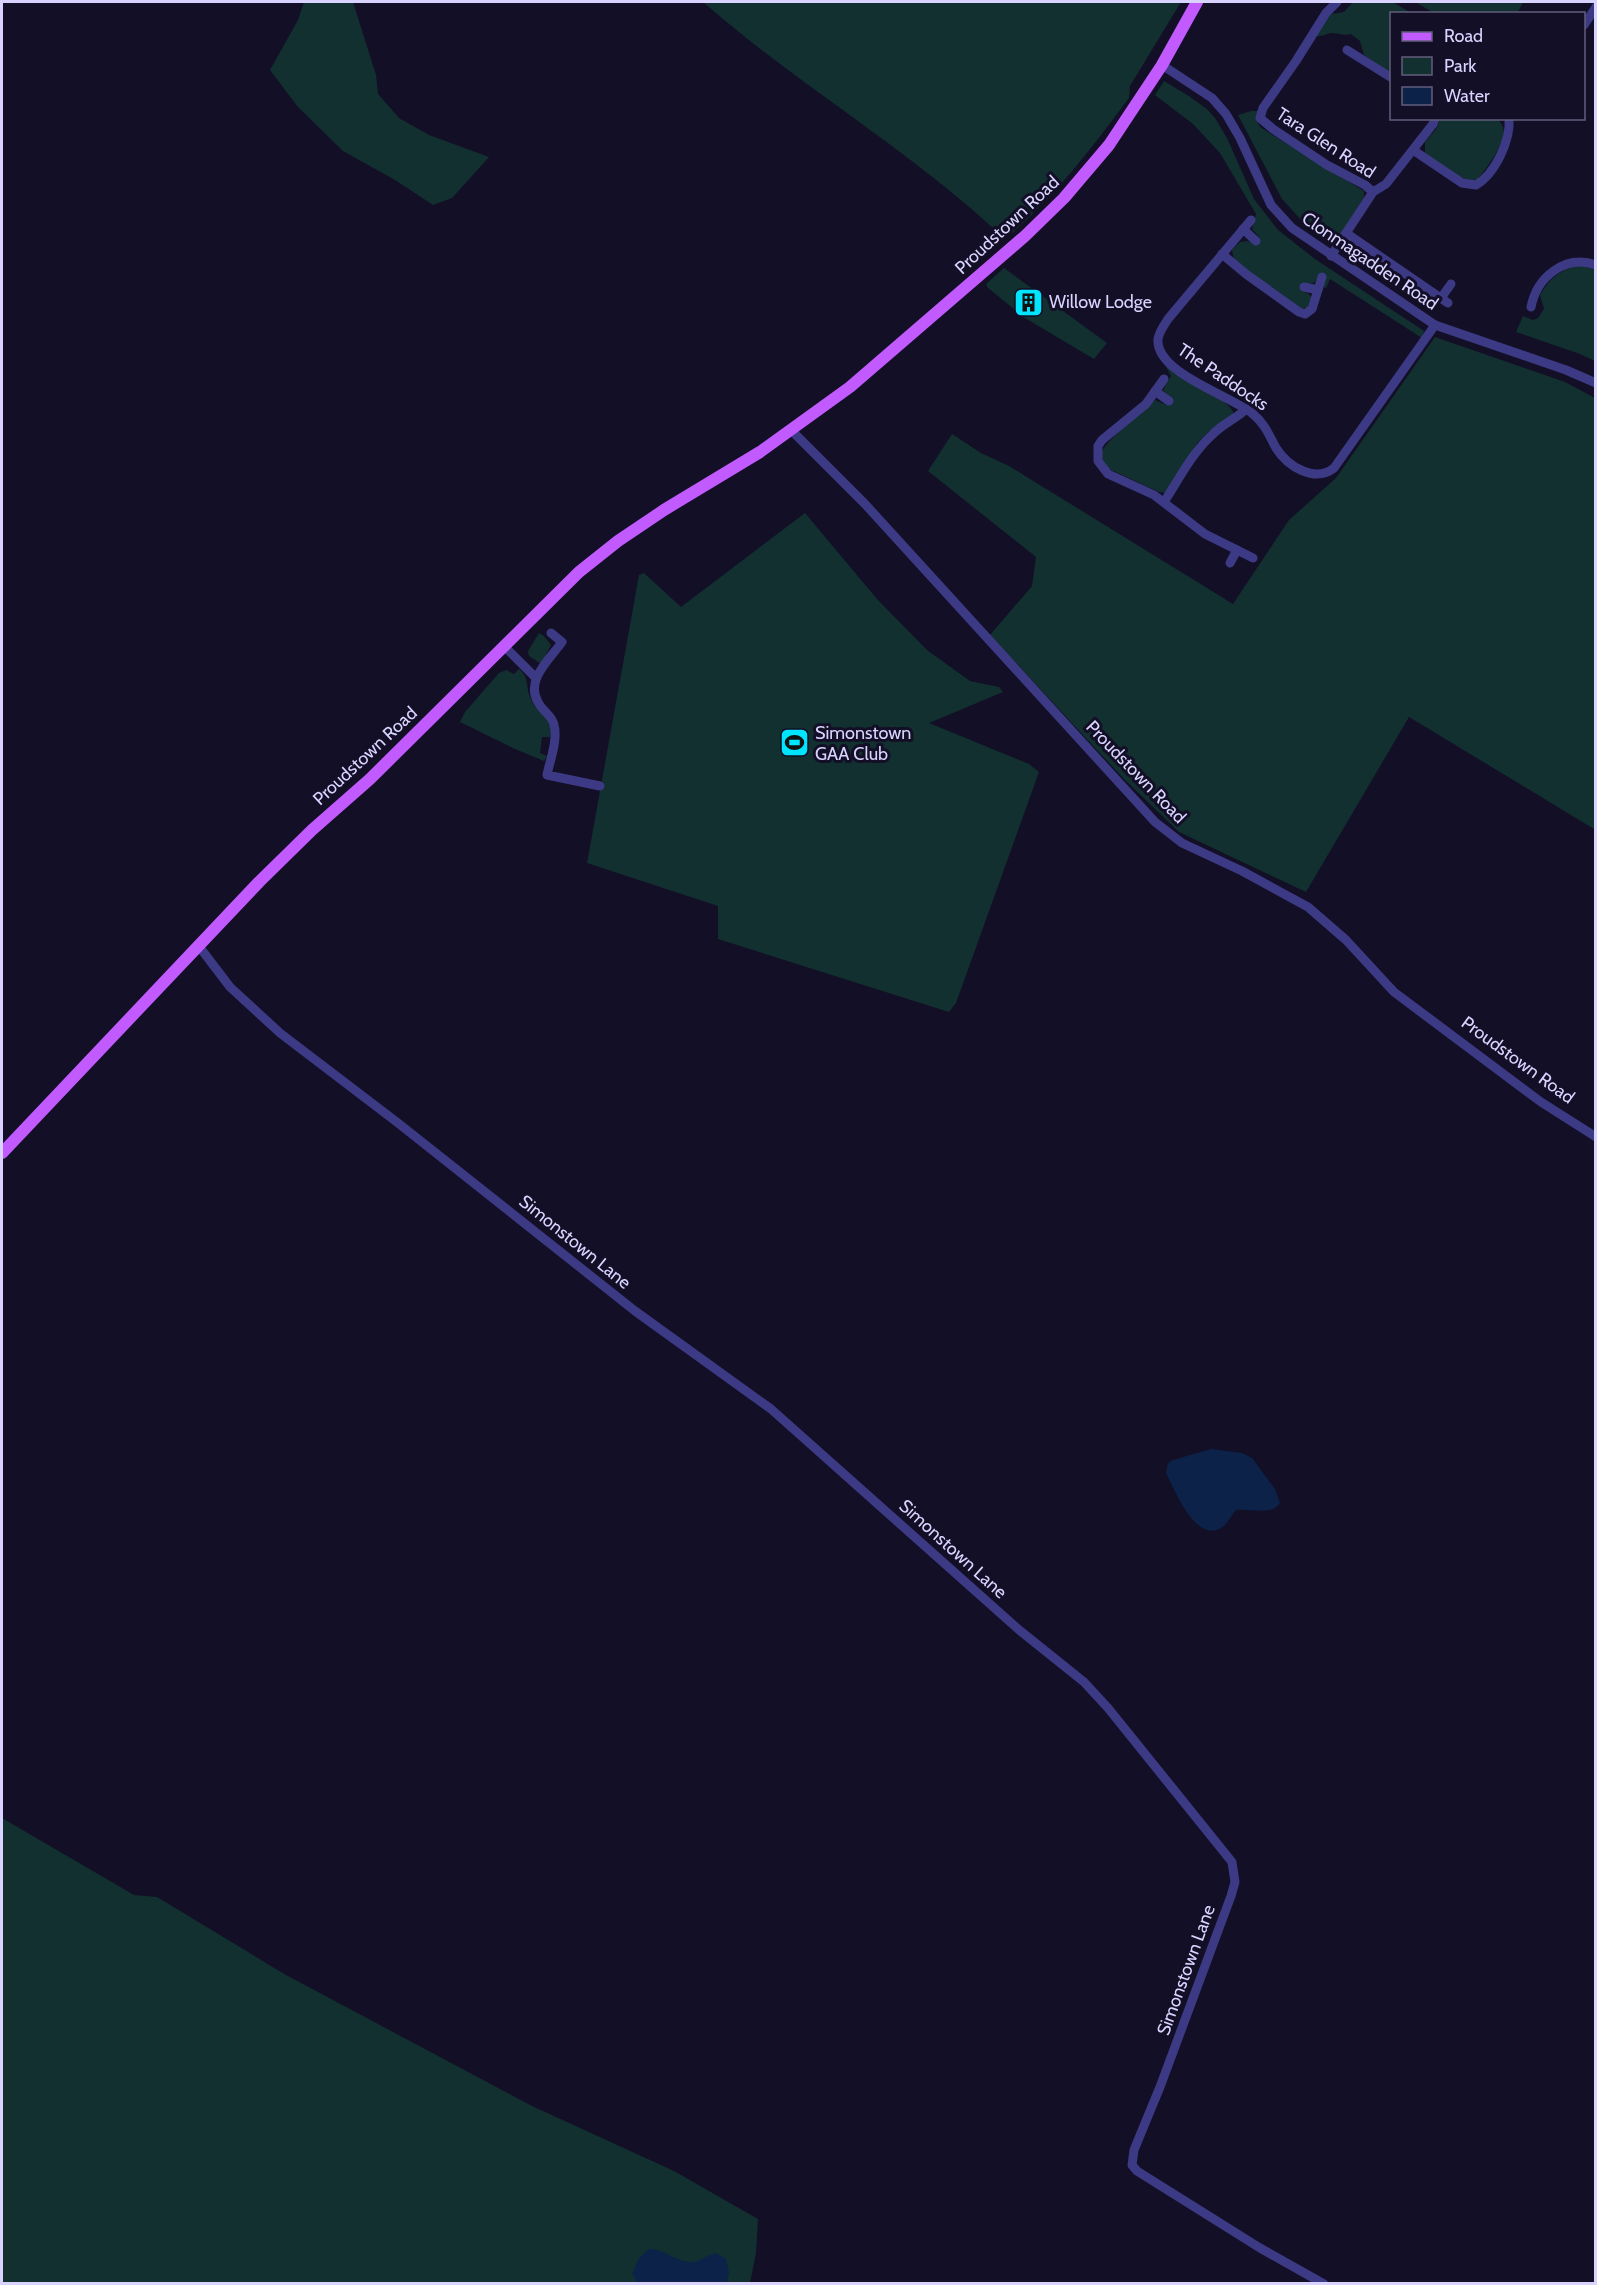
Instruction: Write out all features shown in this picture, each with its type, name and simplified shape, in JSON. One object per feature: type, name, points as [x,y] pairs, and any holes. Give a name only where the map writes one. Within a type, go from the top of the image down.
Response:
[{"type":"main road","name":"Proudstown Road","points":[[2,1153],[198,945],[304,837],[370,779],[579,572],[618,541],[664,510],[760,452],[850,387],[1025,236],[1064,198],[1109,145],[1162,65],[1197,2]]},
{"type":"street","name":"Tara Glen Road","points":[[1337,2],[1326,13],[1263,108],[1260,118],[1272,129],[1373,192]]},
{"type":"street","points":[[1585,24],[1596,7]]},
{"type":"street","points":[[1347,50],[1390,77]]},
{"type":"street","name":"Clonmagadden Road","points":[[1162,65],[1212,98],[1226,114],[1240,138],[1271,205],[1286,223],[1331,256],[1435,325],[1566,370],[1596,383]]},
{"type":"street","points":[[1331,256],[1373,192],[1386,184],[1434,120]]},
{"type":"street","points":[[1413,150],[1462,183],[1476,185],[1485,178],[1504,145],[1510,130],[1509,120]]},
{"type":"street","name":"The Paddocks","points":[[1251,220],[1168,319],[1158,338],[1158,346],[1161,354],[1182,372],[1202,386],[1246,408],[1263,423],[1277,449],[1292,464],[1310,474],[1328,473],[1435,325]]},
{"type":"street","points":[[1243,229],[1256,241]]},
{"type":"street","points":[[1346,233],[1444,301],[1451,284]]},
{"type":"street","points":[[1222,254],[1299,312],[1309,313],[1322,277]]},
{"type":"street","points":[[1531,308],[1536,293],[1553,270],[1579,261],[1596,265]]},
{"type":"street","points":[[1305,287],[1318,290]]},
{"type":"street","name":"The Paddocks","points":[[1164,379],[1135,415],[1102,440],[1097,453],[1098,461],[1108,474],[1154,495],[1191,524],[1253,558]]},
{"type":"street","points":[[1155,391],[1169,400]]},
{"type":"street","points":[[1164,502],[1202,445],[1219,428],[1237,418],[1246,408]]},
{"type":"street","name":"Proudstown Road","points":[[791,429],[865,504],[1155,822],[1182,843],[1242,871],[1308,907],[1346,940],[1394,992],[1541,1102],[1596,1137]]},
{"type":"street","points":[[1230,563],[1237,550]]},
{"type":"street","points":[[551,633],[562,642],[533,685],[534,695],[540,706],[552,718],[555,732],[547,775],[600,786]]},
{"type":"street","points":[[504,646],[536,678]]},
{"type":"street","name":"Simonstown Lane","points":[[198,945],[230,987],[273,1027],[635,1311],[771,1409],[1018,1629],[1084,1682],[1108,1708],[1222,1849],[1232,1862],[1234,1871],[1231,1896],[1134,2150],[1132,2165],[1137,2171],[1260,2248],[1324,2283]]},
{"type":"green space","points":[[304,2],[353,2],[376,75],[378,94],[399,118],[429,135],[489,157],[452,198],[433,205],[395,180],[343,151],[298,107],[270,70],[298,20]]},
{"type":"green space","points":[[703,2],[1181,2],[1130,86],[1129,98],[1056,190],[1005,239],[932,176],[777,62]]},
{"type":"green space","points":[[1353,2],[1393,2],[1409,12],[1390,12],[1390,72],[1364,55],[1360,41],[1351,34],[1331,33],[1316,36],[1331,14],[1344,12]]},
{"type":"green space","points":[[1415,2],[1523,2],[1518,12],[1432,12]]},
{"type":"green space","points":[[1164,81],[1207,109],[1215,118],[1227,138],[1254,199],[1278,230],[1315,259],[1424,331],[1422,338],[1330,279],[1326,288],[1318,278],[1314,283],[1304,284],[1302,291],[1312,298],[1308,307],[1301,309],[1234,260],[1232,250],[1240,242],[1253,243],[1259,237],[1252,229],[1256,214],[1220,153],[1193,124],[1155,95]]},
{"type":"green space","points":[[1257,111],[1260,127],[1364,191],[1364,197],[1335,244],[1304,223],[1282,199],[1238,115]]},
{"type":"green space","points":[[1440,120],[1499,120],[1504,133],[1491,162],[1478,179],[1472,180],[1458,176],[1425,153],[1425,142],[1436,129]]},
{"type":"green space","points":[[1578,265],[1595,269],[1595,361],[1516,332],[1523,316],[1533,320],[1538,318],[1544,309],[1540,295],[1547,284],[1560,273]]},
{"type":"green space","points":[[1004,268],[1107,343],[1094,359],[1025,318],[988,288],[986,284]]},
{"type":"green space","points":[[1435,337],[1565,382],[1595,398],[1595,826],[1594,829],[1409,717],[1306,892],[1179,832],[1124,779],[990,635],[1032,586],[1036,557],[928,471],[952,434],[981,453],[1009,466],[1233,604],[1289,520],[1336,478]]},
{"type":"green space","points":[[1165,365],[1188,382],[1227,404],[1234,414],[1214,427],[1198,442],[1165,493],[1109,469],[1100,456],[1109,442],[1155,400],[1167,405],[1171,398],[1163,390],[1171,376]]},
{"type":"green space","name":"Simonstown GAA Club","points":[[805,513],[877,599],[927,650],[970,681],[999,687],[1003,692],[929,723],[1029,764],[1039,772],[956,1003],[949,1012],[718,939],[718,906],[587,863],[639,575],[644,573],[681,607]]},
{"type":"green space","points":[[539,633],[551,645],[541,664],[529,656],[528,651]]},
{"type":"green space","points":[[519,669],[525,676],[531,699],[550,725],[550,737],[542,737],[540,753],[547,756],[544,761],[460,722],[465,712],[499,673],[506,670],[514,674]]},
{"type":"green space","points":[[2,1818],[134,1895],[157,1897],[286,1975],[532,2106],[674,2171],[758,2219],[756,2253],[750,2283],[2,2284]]},
{"type":"water","points":[[1211,1449],[1242,1453],[1252,1458],[1275,1489],[1280,1503],[1267,1510],[1236,1510],[1226,1524],[1212,1531],[1195,1522],[1181,1502],[1166,1473],[1168,1463]]},
{"type":"water","points":[[649,2249],[690,2262],[716,2253],[726,2259],[729,2273],[727,2283],[638,2283],[632,2274],[639,2258]]},
{"type":"place","name":"Willow Lodge","points":[[1028,302]]},
{"type":"place","name":"Simonstown GAA Club","points":[[794,743]]}]
